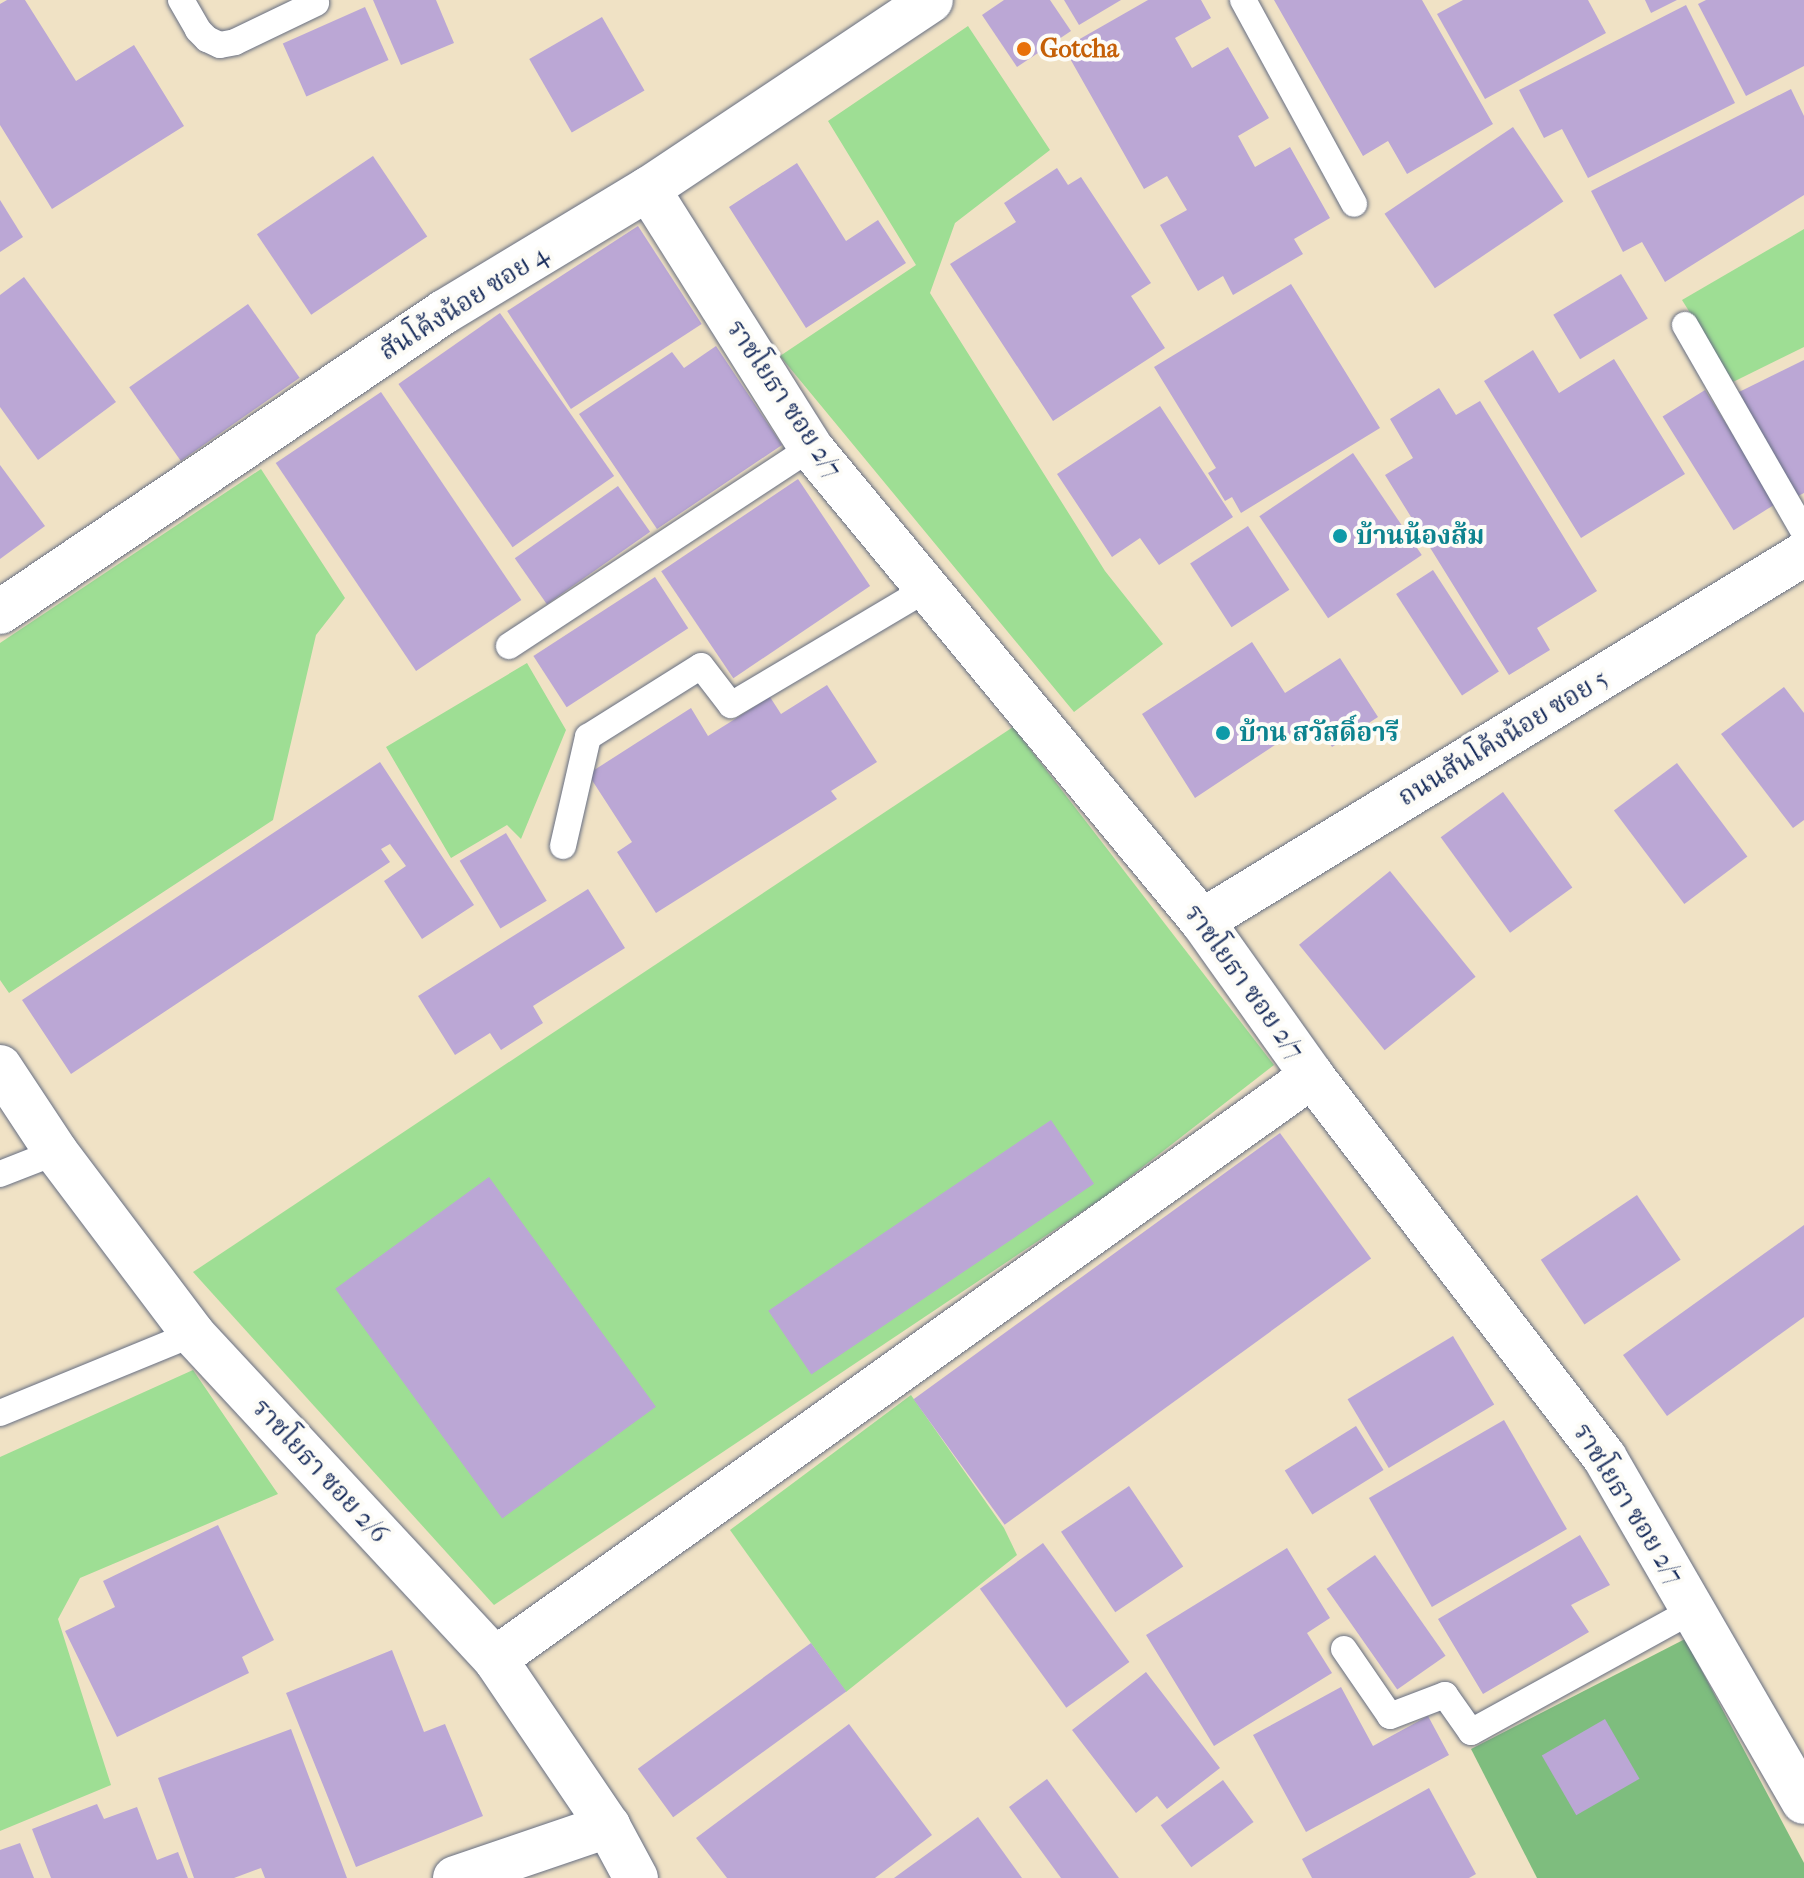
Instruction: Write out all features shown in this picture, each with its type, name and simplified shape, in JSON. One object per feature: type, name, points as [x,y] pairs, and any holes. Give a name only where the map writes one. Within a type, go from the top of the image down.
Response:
[{"type":"street","name":"สันโค้งน้อย ซอย 4","points":[[0,612],[431,321],[648,189],[931,0]]},
{"type":"street","name":"ราชโยธา ซอย 2/7","points":[[648,189],[811,448],[1202,921],[1312,1076],[1605,1458],[1804,1802]]},
{"type":"street","name":"ถนนสันโค้งน้อย ซอย 5","points":[[1202,921],[1804,554]]},
{"type":"street","name":"ราชโยธา ซอย 2/6","points":[[0,1067],[56,1152],[193,1334],[495,1659],[608,1826],[636,1878]]},
{"type":"street","points":[[495,1659],[1312,1076]]},
{"type":"street","points":[[455,1878],[608,1826]]},
{"type":"lane","points":[[181,0],[198,30],[220,45],[235,42],[316,3]]},
{"type":"lane","points":[[1243,0],[1354,204]]},
{"type":"lane","points":[[1685,325],[1804,532]]},
{"type":"lane","points":[[509,646],[811,448]]},
{"type":"lane","points":[[563,846],[588,737],[701,666],[731,705],[928,588]]},
{"type":"lane","points":[[0,1174],[56,1152]]},
{"type":"lane","points":[[0,1413],[193,1334]]},
{"type":"lane","points":[[1344,1649],[1390,1716],[1445,1695],[1471,1732],[1693,1610]]},
{"type":"green space","points":[[968,26],[1050,150],[955,223],[930,293],[1105,571],[1163,644],[1074,712],[780,356],[916,265],[828,121]]},
{"type":"green space","points":[[1804,229],[1804,347],[1733,382],[1682,300]]},
{"type":"green space","points":[[261,469],[345,598],[316,635],[273,820],[9,993],[0,980],[0,643]]},
{"type":"green space","points":[[527,663],[566,730],[521,839],[507,825],[451,858],[386,747]]},
{"type":"green space","points":[[1013,727],[1274,1065],[1104,1197],[494,1605],[193,1272]]},
{"type":"green space","points":[[193,1370],[278,1494],[80,1578],[58,1619],[111,1785],[0,1831],[0,1457]]},
{"type":"green space","points":[[911,1395],[1004,1528],[1017,1555],[846,1692],[730,1530]]},
{"type":"green space","points":[[1685,1639],[1804,1863],[1804,1878],[1537,1878],[1471,1749]]},
{"type":"building","points":[[7,0],[25,0],[76,81],[134,45],[184,126],[52,209],[0,125],[0,4]]},
{"type":"building","points":[[373,0],[436,0],[454,43],[401,65]]},
{"type":"building","name":"Gotcha","points":[[1004,0],[1050,0],[1071,31],[1017,67],[982,15]]},
{"type":"building","points":[[1064,0],[1121,0],[1079,25]]},
{"type":"building","points":[[1148,0],[1201,0],[1211,18],[1175,38],[1192,68],[1228,47],[1269,118],[1238,136],[1255,167],[1290,147],[1330,218],[1294,239],[1303,254],[1233,295],[1223,276],[1198,291],[1160,225],[1187,210],[1167,176],[1144,189],[1064,48]]},
{"type":"building","points":[[1274,0],[1422,0],[1493,124],[1407,174],[1388,141],[1363,156]]},
{"type":"building","points":[[1463,0],[1588,0],[1606,33],[1485,99],[1437,14]]},
{"type":"building","points":[[1645,0],[1677,0],[1651,13]]},
{"type":"building","points":[[1706,0],[1804,0],[1804,66],[1746,96],[1698,4]]},
{"type":"building","points":[[1686,5],[1735,103],[1588,178],[1562,129],[1544,138],[1519,90]]},
{"type":"building","points":[[365,7],[389,60],[306,97],[283,44]]},
{"type":"building","points":[[602,17],[644,91],[572,133],[529,59]]},
{"type":"building","points":[[1791,89],[1804,116],[1804,195],[1665,282],[1642,242],[1623,252],[1591,191]]},
{"type":"building","points":[[1513,127],[1563,202],[1435,288],[1384,214]]},
{"type":"building","points":[[373,156],[427,236],[311,315],[257,234]]},
{"type":"building","points":[[797,163],[846,241],[878,220],[906,263],[806,328],[729,207]]},
{"type":"building","points":[[1057,168],[1068,185],[1081,177],[1151,283],[1131,296],[1165,348],[1053,421],[950,264],[1016,222],[1004,203]]},
{"type":"building","points":[[0,200],[23,237],[0,252]]},
{"type":"building","points":[[638,226],[702,324],[571,409],[507,311]]},
{"type":"building","points":[[1621,274],[1648,319],[1580,359],[1553,315]]},
{"type":"building","points":[[24,277],[116,402],[38,460],[0,407],[0,295]]},
{"type":"building","points":[[1291,284],[1380,428],[1241,513],[1232,497],[1225,501],[1208,473],[1216,468],[1154,367]]},
{"type":"building","points":[[248,304],[300,378],[181,461],[129,387]]},
{"type":"building","points":[[500,313],[614,476],[513,547],[398,384]]},
{"type":"building","points":[[716,346],[782,445],[657,529],[579,414],[672,352],[684,368]]},
{"type":"building","points":[[1533,350],[1559,393],[1614,359],[1685,474],[1581,538],[1484,381]]},
{"type":"building","points":[[1804,360],[1804,493],[1794,498],[1739,392]]},
{"type":"building","points":[[1439,388],[1456,415],[1480,401],[1597,591],[1537,628],[1550,650],[1509,675],[1385,475],[1413,458],[1390,419]]},
{"type":"building","points":[[1705,390],[1776,504],[1734,530],[1663,416]]},
{"type":"building","points":[[381,392],[521,600],[416,671],[276,463]]},
{"type":"building","points":[[1160,406],[1233,517],[1159,565],[1140,538],[1112,557],[1057,474]]},
{"type":"building","name":"บ้านน้องส้ม","points":[[1353,453],[1422,555],[1328,618],[1259,516]]},
{"type":"building","points":[[0,465],[45,526],[0,559]]},
{"type":"building","points":[[798,479],[870,586],[733,678],[661,571]]},
{"type":"building","points":[[618,486],[650,532],[547,604],[515,558]]},
{"type":"building","points":[[1248,526],[1289,590],[1232,627],[1190,564]]},
{"type":"building","points":[[1433,570],[1499,671],[1462,695],[1396,594]]},
{"type":"building","points":[[655,577],[688,628],[567,707],[533,656]]},
{"type":"building","name":"บ้าน สวัสดิ์อารี","points":[[1252,642],[1285,693],[1340,658],[1378,717],[1332,747],[1314,719],[1195,798],[1142,714]]},
{"type":"building","points":[[827,685],[877,762],[831,791],[837,799],[656,913],[617,852],[632,842],[588,774],[691,708],[708,736],[770,697],[781,714]]},
{"type":"building","points":[[1784,687],[1804,713],[1804,820],[1793,828],[1721,734]]},
{"type":"building","points":[[380,762],[474,905],[422,939],[384,881],[406,866],[390,844],[381,849],[390,862],[71,1074],[22,1000]]},
{"type":"building","points":[[1677,763],[1747,856],[1684,904],[1614,811]]},
{"type":"building","points":[[1503,792],[1572,887],[1510,933],[1441,837]]},
{"type":"building","points":[[506,833],[547,901],[500,929],[460,861]]},
{"type":"building","points":[[1390,871],[1476,977],[1385,1050],[1299,945]]},
{"type":"building","points":[[588,889],[625,948],[533,1006],[543,1023],[501,1050],[490,1033],[455,1055],[418,996]]},
{"type":"building","points":[[1051,1120],[1094,1184],[811,1375],[768,1311]]},
{"type":"building","points":[[1280,1133],[1371,1258],[1005,1525],[914,1399]]},
{"type":"building","points":[[489,1177],[656,1407],[502,1518],[335,1289]]},
{"type":"building","points":[[1637,1195],[1681,1260],[1584,1325],[1541,1260]]},
{"type":"building","points":[[1804,1225],[1804,1317],[1667,1416],[1623,1355]]},
{"type":"building","points":[[1453,1336],[1494,1405],[1389,1468],[1348,1399]]},
{"type":"building","points":[[1504,1420],[1567,1529],[1432,1607],[1369,1498]]},
{"type":"building","points":[[1356,1426],[1384,1470],[1312,1515],[1285,1471]]},
{"type":"building","points":[[1129,1486],[1183,1566],[1115,1612],[1061,1532]]},
{"type":"building","points":[[218,1525],[274,1640],[242,1657],[249,1673],[117,1737],[65,1631],[115,1607],[103,1581]]},
{"type":"building","points":[[1580,1535],[1610,1585],[1571,1605],[1589,1632],[1483,1694],[1438,1619]]},
{"type":"building","points":[[1043,1543],[1129,1662],[1066,1708],[980,1589]]},
{"type":"building","points":[[1287,1548],[1330,1618],[1307,1633],[1332,1673],[1214,1746],[1146,1635]]},
{"type":"building","points":[[1375,1555],[1446,1656],[1397,1690],[1327,1589]]},
{"type":"building","points":[[811,1643],[846,1692],[673,1817],[638,1769]]},
{"type":"building","points":[[392,1650],[424,1732],[445,1724],[483,1816],[356,1867],[286,1693]]},
{"type":"building","points":[[1146,1672],[1220,1768],[1167,1809],[1157,1796],[1136,1813],[1072,1730]]},
{"type":"building","points":[[1341,1687],[1373,1746],[1428,1716],[1449,1755],[1306,1832],[1253,1735]]},
{"type":"building","points":[[1605,1719],[1640,1779],[1576,1815],[1542,1756]]},
{"type":"building","points":[[849,1724],[932,1835],[875,1878],[727,1878],[696,1838]]},
{"type":"building","points":[[291,1729],[347,1878],[265,1878],[261,1868],[234,1878],[194,1878],[158,1778]]},
{"type":"building","points":[[1047,1779],[1119,1878],[1061,1878],[1009,1807]]},
{"type":"building","points":[[1223,1780],[1254,1822],[1191,1867],[1161,1825]]},
{"type":"building","points":[[1429,1788],[1476,1874],[1469,1878],[1312,1878],[1302,1859]]},
{"type":"building","points":[[97,1804],[104,1819],[137,1807],[157,1860],[178,1852],[188,1878],[51,1878],[32,1829]]},
{"type":"building","points":[[978,1817],[1022,1878],[894,1878]]},
{"type":"building","points":[[20,1843],[34,1878],[0,1878],[0,1850]]},
{"type":"place","name":"Gotcha","points":[[1024,49]]},
{"type":"place","name":"บ้านน้องส้ม","points":[[1340,536]]},
{"type":"place","name":"บ้าน สวัสดิ์อารี","points":[[1223,733]]}]
